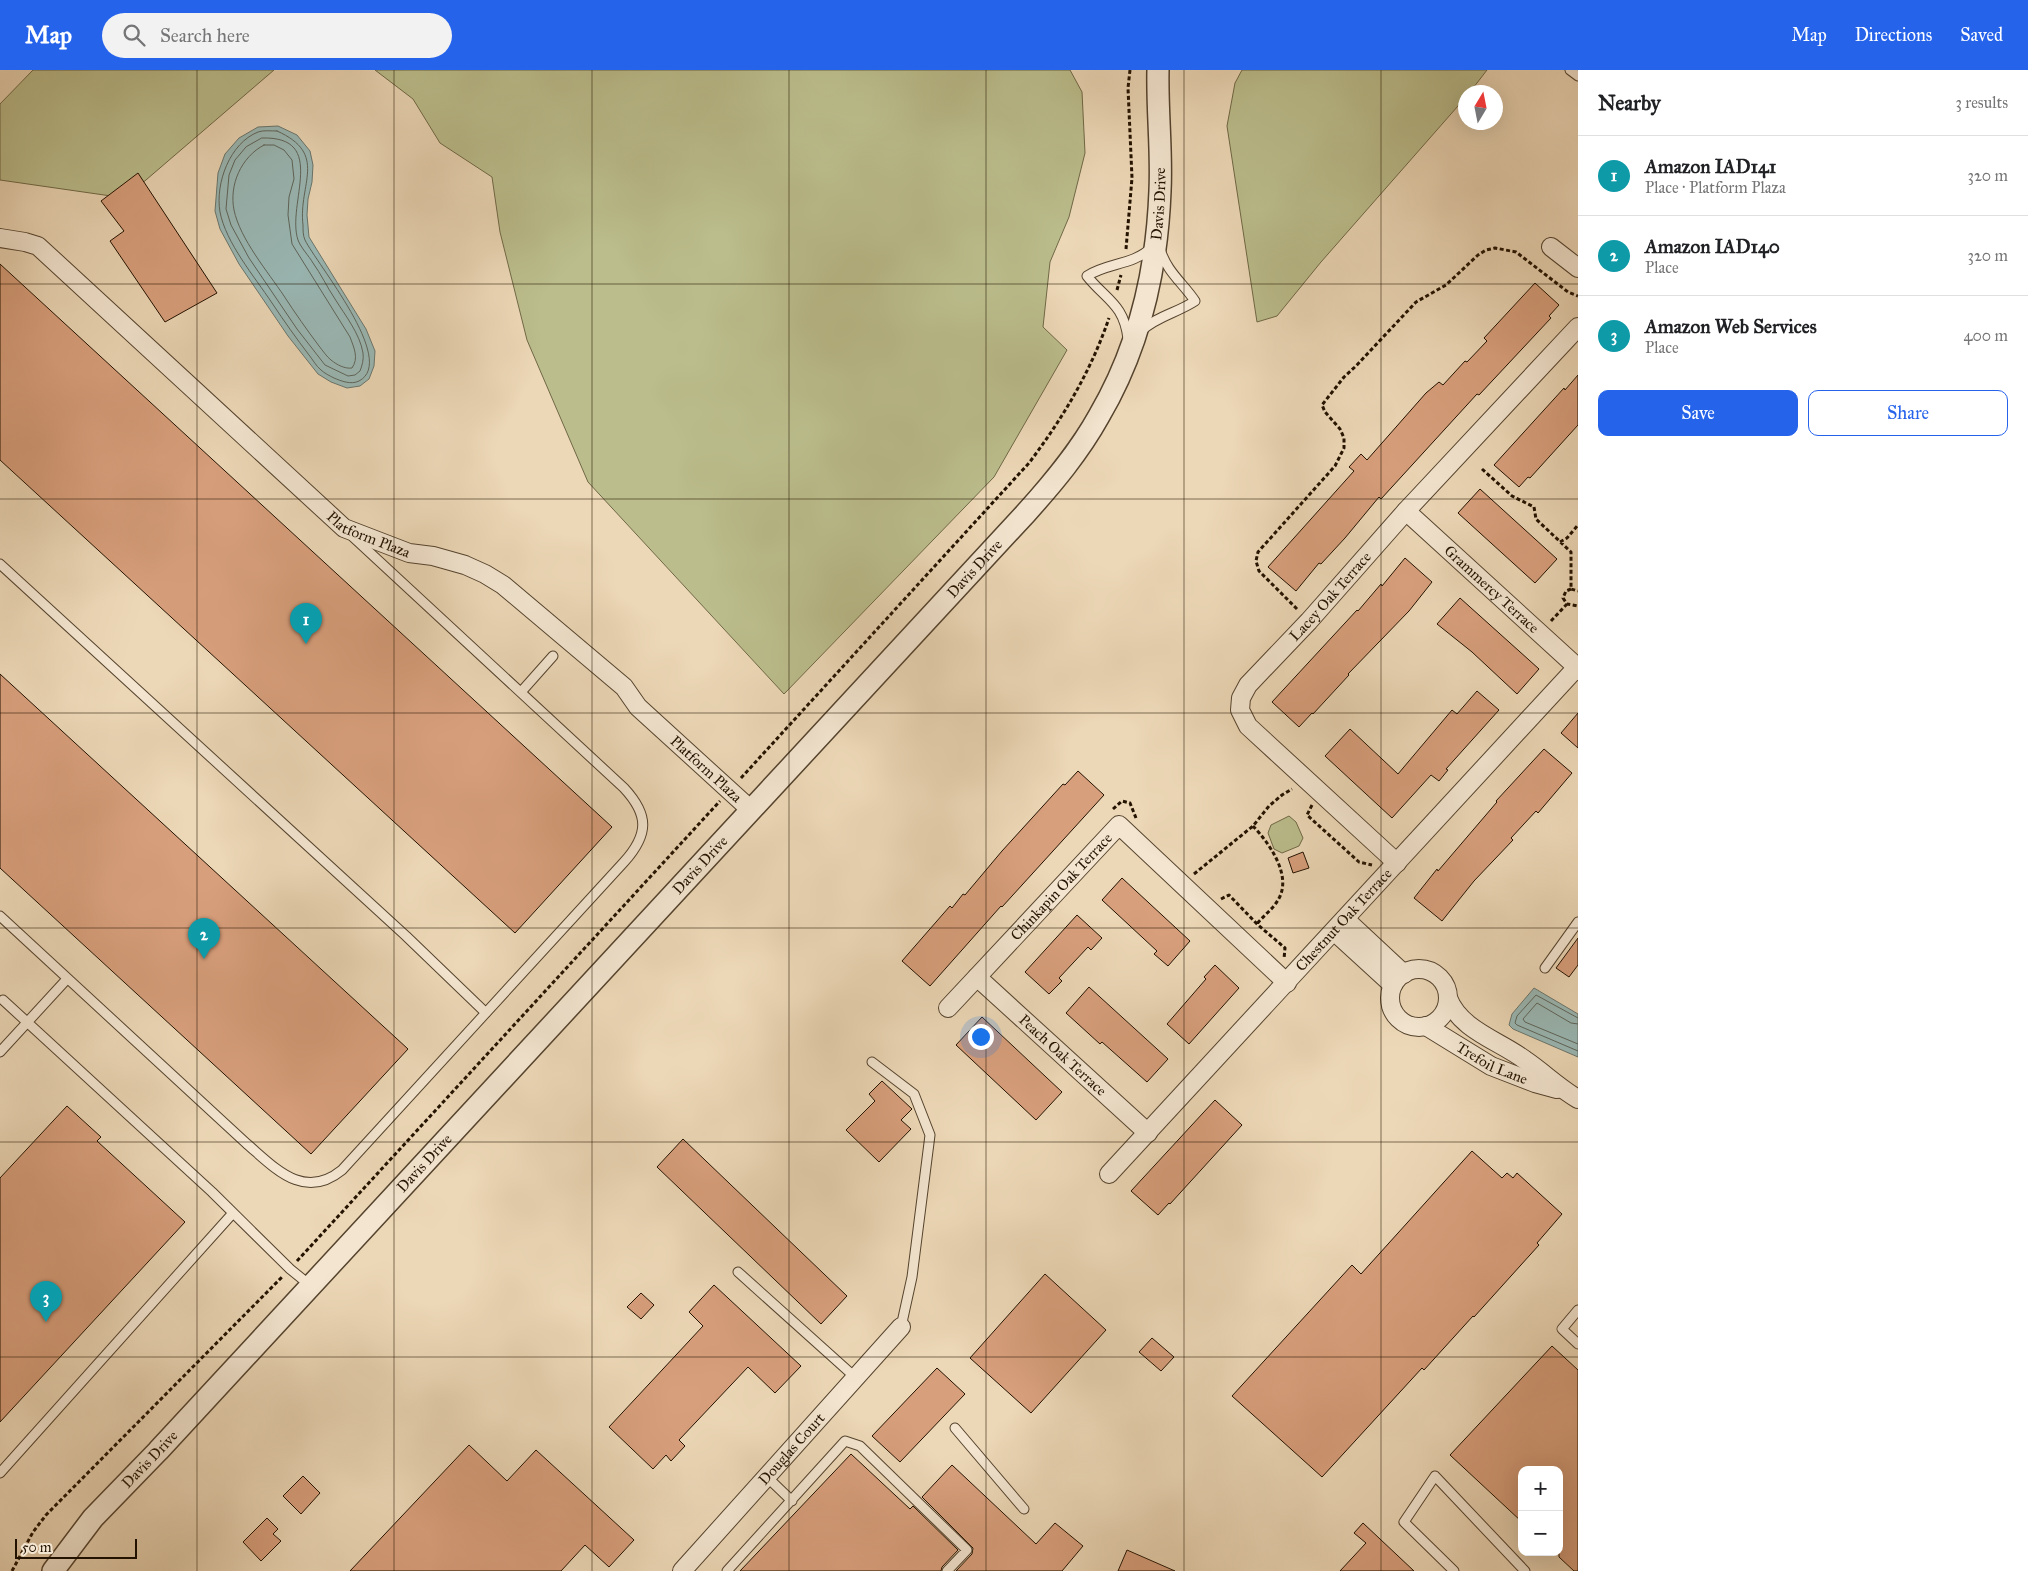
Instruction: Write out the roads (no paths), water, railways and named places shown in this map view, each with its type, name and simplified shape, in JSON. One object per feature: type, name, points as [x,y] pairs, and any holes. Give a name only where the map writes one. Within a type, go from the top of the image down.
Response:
[{"type":"street","name":"Davis Drive","points":[[53,1571],[93,1518],[158,1451],[752,810],[1053,482],[1079,448],[1118,380],[1149,289],[1157,240],[1160,190],[1158,70]]},
{"type":"street","name":"Platform Plaza","points":[[0,238],[38,246],[344,528],[408,553],[433,556],[464,565],[485,574],[503,585],[624,687],[638,707],[752,810]]},
{"type":"street","points":[[1551,247],[1578,268]]},
{"type":"street","name":"Lacey Oak Terrace","points":[[1396,863],[1248,726],[1240,710],[1241,698],[1248,685],[1309,621],[1406,511],[1578,328]]},
{"type":"street","name":"Grammercy Terrace","points":[[1406,511],[1578,667]]},
{"type":"street","name":"Chestnut Oak Terrace","points":[[1109,1174],[1578,667]]},
{"type":"street","name":"Chinkapin Oak Terrace","points":[[948,1008],[1119,824],[1287,982]]},
{"type":"street","points":[[1340,925],[1398,979]]},
{"type":"street","name":"Trefoil Lane","points":[[1562,1090],[1535,1083],[1491,1066],[1426,1026],[1407,1024],[1399,1019],[1390,1003],[1390,993],[1398,979],[1416,969],[1435,973],[1442,980],[1448,998],[1456,1012],[1472,1026],[1516,1053],[1562,1090],[1578,1099]]},
{"type":"street","name":"Peach Oak Terrace","points":[[977,977],[1148,1133]]},
{"type":"street","points":[[1426,1026],[1442,1016],[1448,998]]},
{"type":"street","name":"Douglas Court","points":[[682,1571],[901,1327]]},
{"type":"lane","points":[[1570,70],[1578,76]]},
{"type":"lane","points":[[1157,240],[1163,260],[1169,270],[1195,301],[1181,310],[1159,318],[1147,325],[1132,343],[1119,309],[1087,276],[1096,270],[1138,258],[1149,250],[1157,240]]},
{"type":"lane","points":[[0,916],[247,1144],[279,1171],[292,1179],[304,1182],[319,1182],[331,1179],[342,1170],[635,850],[641,839],[643,824],[641,811],[634,799],[344,528]]},
{"type":"lane","points":[[0,564],[406,936],[486,1013]]},
{"type":"lane","points":[[521,692],[553,656]]},
{"type":"lane","points":[[1545,968],[1578,922]]},
{"type":"lane","points":[[0,1052],[68,978]]},
{"type":"lane","points":[[3,1000],[205,1185],[311,1286]]},
{"type":"lane","points":[[872,1062],[914,1094],[930,1135],[912,1277],[901,1327]]},
{"type":"lane","points":[[0,1472],[233,1213]]},
{"type":"lane","points":[[738,1272],[856,1378]]},
{"type":"lane","points":[[1578,1310],[1562,1329],[1578,1344]]},
{"type":"lane","points":[[955,1428],[1024,1510]]},
{"type":"lane","points":[[727,1571],[845,1441],[860,1446],[966,1550],[947,1571]]},
{"type":"lane","points":[[1454,1571],[1404,1522],[1435,1476],[1525,1571]]},
{"type":"lane","points":[[767,1477],[792,1501]]},
{"type":"water","points":[[278,126],[297,135],[310,151],[313,165],[307,215],[309,237],[366,329],[375,351],[374,366],[369,379],[360,386],[347,388],[331,382],[318,374],[288,336],[239,264],[220,229],[215,211],[218,173],[225,154],[239,138],[258,127]]},
{"type":"water","points":[[1534,988],[1578,1014],[1578,1057],[1513,1029],[1509,1025],[1512,1014]]},
{"type":"place","name":"Amazon IAD141","points":[[306,644]]},
{"type":"place","name":"Amazon IAD140","points":[[204,959]]},
{"type":"place","name":"Amazon Web Services","points":[[46,1322]]}]
